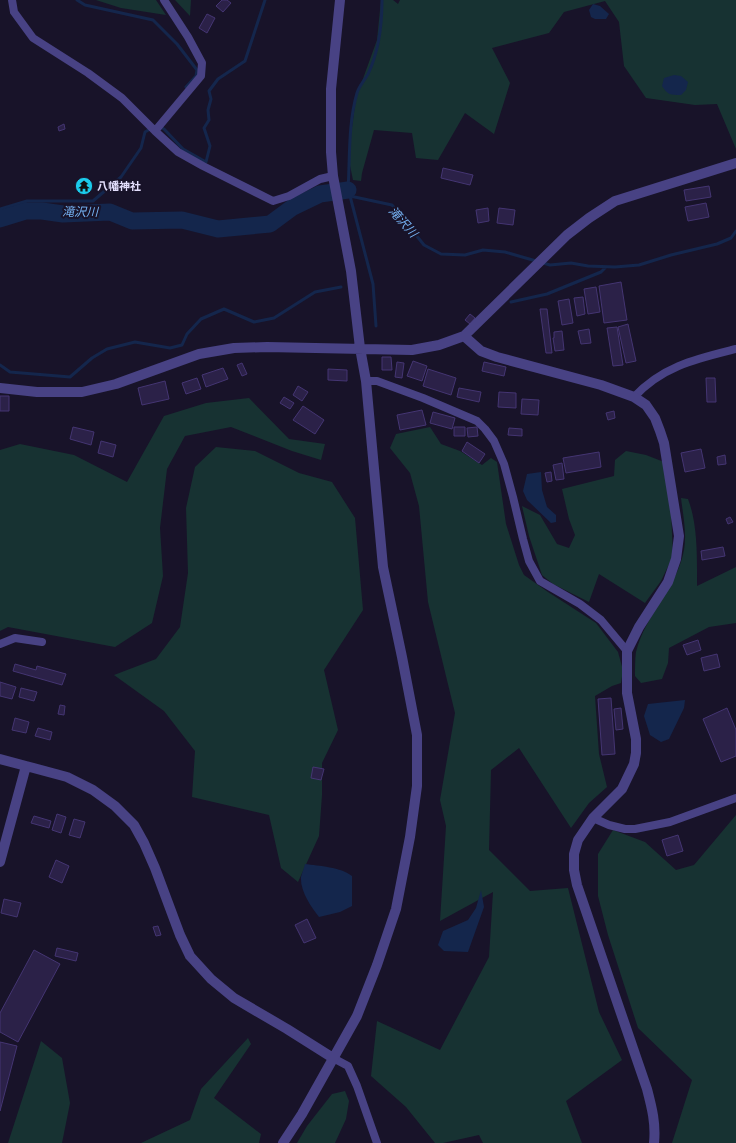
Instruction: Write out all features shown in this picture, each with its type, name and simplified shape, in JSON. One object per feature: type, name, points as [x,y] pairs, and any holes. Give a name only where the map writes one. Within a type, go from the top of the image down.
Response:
[{"type":"street","points":[[12,0],[14,12],[33,38],[88,73],[122,98],[155,132],[178,152],[203,166],[273,201],[289,196],[320,179],[333,176]]},
{"type":"street","points":[[155,132],[201,76],[202,63],[188,37],[164,0]]},
{"type":"street","points":[[283,1143],[302,1114],[357,1016],[377,964],[396,909],[410,836],[417,786],[417,735],[383,567],[366,381],[360,348],[351,271],[333,176],[331,152],[332,89],[340,0]]},
{"type":"street","points":[[0,388],[37,392],[82,392],[116,384],[199,354],[234,348],[360,348],[412,350],[439,345],[464,336],[567,235],[615,201],[736,163]]},
{"type":"street","points":[[464,336],[481,350],[497,357],[601,385],[634,397],[646,405],[654,418],[664,444],[679,536],[676,559],[668,582],[639,627],[627,651],[627,693],[636,739],[634,764],[622,789],[593,818],[578,840],[574,854],[574,870],[577,885],[653,1111],[655,1131],[654,1143]]},
{"type":"street","points":[[634,397],[643,388],[675,367],[699,358],[736,349]]},
{"type":"street","points":[[366,381],[377,381],[423,398],[477,421],[485,429],[494,441],[504,464],[529,560],[540,581],[580,604],[601,620],[627,651]]},
{"type":"street","points":[[0,644],[15,638],[42,642]]},
{"type":"street","points":[[0,759],[67,777],[93,790],[115,806],[134,826],[144,843],[155,868],[180,936],[190,956],[211,979],[234,998],[348,1066],[357,1086],[377,1143]]},
{"type":"street","points":[[0,862],[26,766]]},
{"type":"street","points":[[593,818],[625,830],[635,829],[670,822],[736,798]]},
{"type":"green space","points":[[96,0],[156,0],[166,15],[121,8]]},
{"type":"green space","points":[[175,0],[191,0],[190,16]]},
{"type":"green space","points":[[381,0],[393,0],[398,4],[400,0],[736,0],[736,149],[717,104],[695,105],[646,98],[624,66],[619,22],[605,1],[564,12],[549,33],[492,48],[510,83],[494,134],[465,113],[438,160],[416,158],[412,133],[374,130],[361,181],[353,180],[348,156],[356,98],[377,40]]},
{"type":"green space","points":[[249,398],[289,439],[325,444],[321,460],[292,451],[231,427],[185,436],[167,469],[160,528],[163,576],[152,623],[115,647],[8,627],[0,631],[0,450],[20,444],[74,455],[127,482],[164,416],[206,403]]},
{"type":"green space","points":[[430,427],[441,444],[460,451],[482,465],[491,458],[497,462],[506,524],[519,565],[524,575],[596,623],[618,652],[623,670],[621,683],[612,686],[595,696],[599,754],[607,787],[589,803],[571,828],[519,748],[491,770],[489,850],[530,891],[568,888],[599,1012],[622,1060],[566,1101],[582,1143],[483,1143],[479,1135],[443,1143],[435,1143],[406,1107],[371,1076],[377,1021],[440,1050],[489,957],[493,892],[440,921],[446,826],[440,800],[455,713],[428,602],[419,506],[410,473],[390,448],[396,434]]},
{"type":"green space","points":[[216,447],[255,451],[299,473],[332,482],[355,518],[363,610],[324,670],[338,730],[322,763],[322,795],[319,836],[298,882],[281,868],[269,815],[192,797],[195,751],[164,711],[114,675],[156,659],[180,627],[188,573],[186,508],[195,467]]},
{"type":"green space","points":[[626,451],[646,455],[664,462],[671,511],[673,556],[661,581],[645,603],[599,574],[589,602],[553,584],[542,575],[529,536],[522,506],[540,515],[557,544],[569,548],[575,535],[569,519],[562,489],[614,476],[615,460]]},
{"type":"green space","points":[[681,498],[688,499],[694,520],[697,586],[736,567],[736,623],[709,627],[669,648],[668,663],[662,679],[641,683],[635,676],[636,652],[640,639],[653,613],[675,577],[684,550],[685,531]]},
{"type":"green space","points":[[736,815],[736,1143],[672,1143],[692,1080],[638,1028],[608,935],[598,896],[598,854],[613,830],[645,842],[676,870],[694,865]]},
{"type":"green space","points":[[248,1038],[251,1044],[214,1098],[261,1134],[259,1143],[141,1143],[190,1120],[201,1089]]},
{"type":"green space","points":[[41,1041],[62,1058],[70,1103],[62,1143],[8,1143]]},
{"type":"green space","points":[[345,1091],[349,1101],[346,1119],[335,1143],[297,1143],[307,1126],[332,1094]]},
{"type":"water","points":[[593,4],[600,6],[609,14],[606,19],[595,19],[591,17],[589,10]]},
{"type":"water","points":[[674,75],[681,76],[688,82],[686,90],[681,95],[670,94],[662,86],[664,78]]},
{"type":"water","points":[[541,472],[542,490],[547,507],[556,515],[556,522],[551,523],[527,500],[523,491],[527,474]]},
{"type":"water","points":[[685,700],[684,708],[669,739],[661,742],[650,735],[644,716],[648,704]]},
{"type":"water","points":[[305,864],[336,869],[352,876],[352,906],[340,912],[319,917],[302,888],[301,877]]},
{"type":"water","points":[[481,890],[484,907],[468,952],[444,951],[438,945],[443,931],[468,920],[476,908]]},
{"type":"building","points":[[222,0],[227,0],[231,3],[223,12],[216,6]]},
{"type":"building","points":[[207,14],[215,18],[207,33],[199,28]]},
{"type":"building","points":[[64,124],[65,129],[59,131],[58,127]]},
{"type":"building","points":[[443,168],[473,175],[470,185],[441,178]]},
{"type":"building","points":[[709,186],[711,197],[686,201],[684,190]]},
{"type":"building","points":[[706,203],[709,217],[688,221],[685,207]]},
{"type":"building","points":[[488,208],[489,221],[478,223],[476,210]]},
{"type":"building","points":[[499,208],[515,210],[513,225],[497,223]]},
{"type":"building","points":[[621,282],[627,320],[604,323],[599,286]]},
{"type":"building","points":[[596,287],[600,312],[588,314],[584,289]]},
{"type":"building","points":[[583,297],[585,314],[577,316],[574,298]]},
{"type":"building","points":[[569,299],[573,323],[562,325],[558,301]]},
{"type":"building","points":[[540,309],[547,309],[552,353],[546,353]]},
{"type":"building","points":[[470,314],[475,318],[470,324],[465,320]]},
{"type":"building","points":[[628,324],[636,361],[626,363],[618,327]]},
{"type":"building","points":[[617,327],[623,365],[613,366],[607,328]]},
{"type":"building","points":[[589,329],[591,343],[581,344],[578,331]]},
{"type":"building","points":[[562,331],[564,350],[555,351],[553,338],[554,332]]},
{"type":"building","points":[[382,357],[391,357],[392,370],[382,370]]},
{"type":"building","points":[[413,361],[427,366],[422,381],[407,376]]},
{"type":"building","points":[[397,362],[404,363],[402,378],[395,377]]},
{"type":"building","points":[[484,362],[506,367],[504,376],[482,371]]},
{"type":"building","points":[[242,363],[247,374],[242,376],[237,365]]},
{"type":"building","points":[[223,368],[228,379],[206,387],[202,375]]},
{"type":"building","points":[[328,369],[347,370],[347,381],[328,380]]},
{"type":"building","points":[[428,369],[456,378],[451,395],[423,386]]},
{"type":"building","points":[[197,378],[201,389],[186,394],[182,383]]},
{"type":"building","points":[[706,378],[715,378],[716,402],[707,402]]},
{"type":"building","points":[[165,381],[169,399],[142,405],[138,388]]},
{"type":"building","points":[[298,386],[308,392],[302,401],[293,395]]},
{"type":"building","points":[[459,388],[481,392],[479,402],[457,397]]},
{"type":"building","points":[[499,392],[516,393],[516,408],[498,407]]},
{"type":"building","points":[[0,396],[9,396],[9,411],[0,411]]},
{"type":"building","points":[[284,397],[294,403],[290,409],[280,403]]},
{"type":"building","points":[[522,399],[539,400],[538,415],[521,414]]},
{"type":"building","points":[[303,406],[324,420],[315,434],[293,420]]},
{"type":"building","points":[[422,410],[426,425],[400,430],[397,415]]},
{"type":"building","points":[[614,411],[615,418],[608,420],[606,413]]},
{"type":"building","points":[[433,412],[455,418],[452,429],[430,423]]},
{"type":"building","points":[[73,427],[94,432],[91,445],[70,439]]},
{"type":"building","points":[[454,427],[465,427],[465,436],[454,436]]},
{"type":"building","points":[[477,427],[478,436],[468,437],[467,428]]},
{"type":"building","points":[[509,428],[522,429],[522,436],[508,435]]},
{"type":"building","points":[[101,441],[116,445],[113,457],[98,453]]},
{"type":"building","points":[[467,442],[485,454],[479,463],[462,451]]},
{"type":"building","points":[[701,449],[705,468],[685,472],[681,453]]},
{"type":"building","points":[[599,452],[601,467],[566,473],[563,458]]},
{"type":"building","points":[[725,455],[726,464],[718,465],[717,457]]},
{"type":"building","points":[[562,463],[564,479],[556,480],[553,465]]},
{"type":"building","points":[[551,472],[552,481],[547,482],[545,473]]},
{"type":"building","points":[[730,517],[733,522],[728,524],[726,519]]},
{"type":"building","points":[[723,547],[725,556],[702,560],[701,551]]},
{"type":"building","points":[[698,640],[701,650],[687,655],[683,645]]},
{"type":"building","points":[[717,654],[720,667],[704,671],[701,658]]},
{"type":"building","points":[[15,664],[36,670],[37,666],[66,674],[62,685],[13,671]]},
{"type":"building","points":[[0,682],[16,687],[12,699],[0,696]]},
{"type":"building","points":[[21,688],[37,692],[34,701],[19,697]]},
{"type":"building","points":[[611,698],[615,754],[602,755],[598,699]]},
{"type":"building","points":[[60,705],[65,706],[64,715],[58,714]]},
{"type":"building","points":[[621,708],[623,729],[616,730],[614,709]]},
{"type":"building","points":[[727,708],[736,730],[736,756],[721,762],[703,719]]},
{"type":"building","points":[[15,718],[29,722],[26,733],[12,730]]},
{"type":"building","points":[[38,728],[52,732],[50,740],[35,736]]},
{"type":"building","points":[[313,767],[324,769],[321,780],[311,778]]},
{"type":"building","points":[[57,814],[66,817],[61,833],[52,830]]},
{"type":"building","points":[[34,816],[51,821],[49,828],[31,823]]},
{"type":"building","points":[[74,819],[85,822],[80,838],[69,835]]},
{"type":"building","points":[[678,835],[683,851],[667,856],[662,840]]},
{"type":"building","points":[[56,860],[69,866],[62,883],[49,877]]},
{"type":"building","points":[[4,899],[21,903],[17,917],[1,913]]},
{"type":"building","points":[[307,919],[316,938],[304,943],[295,925]]},
{"type":"building","points":[[158,926],[161,935],[156,936],[153,927]]},
{"type":"building","points":[[57,948],[78,953],[76,961],[55,956]]},
{"type":"building","points":[[34,950],[60,964],[18,1042],[0,1032],[0,1013]]},
{"type":"building","points":[[0,1042],[17,1046],[0,1111]]},
{"type":"waterway","points":[[77,0],[85,5],[153,20],[177,44],[197,70],[196,76],[186,87]]},
{"type":"waterway","points":[[160,127],[164,129],[183,149],[206,162],[210,146],[204,128],[209,120],[208,110],[211,99],[209,91],[218,79],[245,61],[265,0]]},
{"type":"waterway","name":"滝沢川","points":[[382,0],[380,29],[375,56],[368,74],[358,90],[354,105],[350,141],[348,190],[350,196],[392,205],[424,245],[441,254],[465,255],[483,250],[505,252],[550,265],[571,263],[588,266],[615,267],[639,265],[671,255],[717,244],[731,238],[736,231]]},
{"type":"waterway","points":[[0,209],[27,201],[93,201],[121,177],[141,148],[145,132],[152,128]]},
{"type":"waterway","name":"滝沢川","points":[[0,219],[26,211],[42,211],[63,214],[110,212],[132,221],[182,220],[218,229],[270,224],[293,207],[320,194],[348,190]]},
{"type":"waterway","points":[[350,196],[373,284],[376,326]]},
{"type":"waterway","points":[[511,302],[547,294],[601,272],[606,267]]},
{"type":"waterway","points":[[0,365],[10,372],[70,377],[92,358],[107,349],[135,342],[170,348],[182,345],[187,334],[201,319],[224,309],[254,322],[274,318],[315,292],[341,287]]},
{"type":"place","name":"八幡神社","points":[[84,186]]}]
